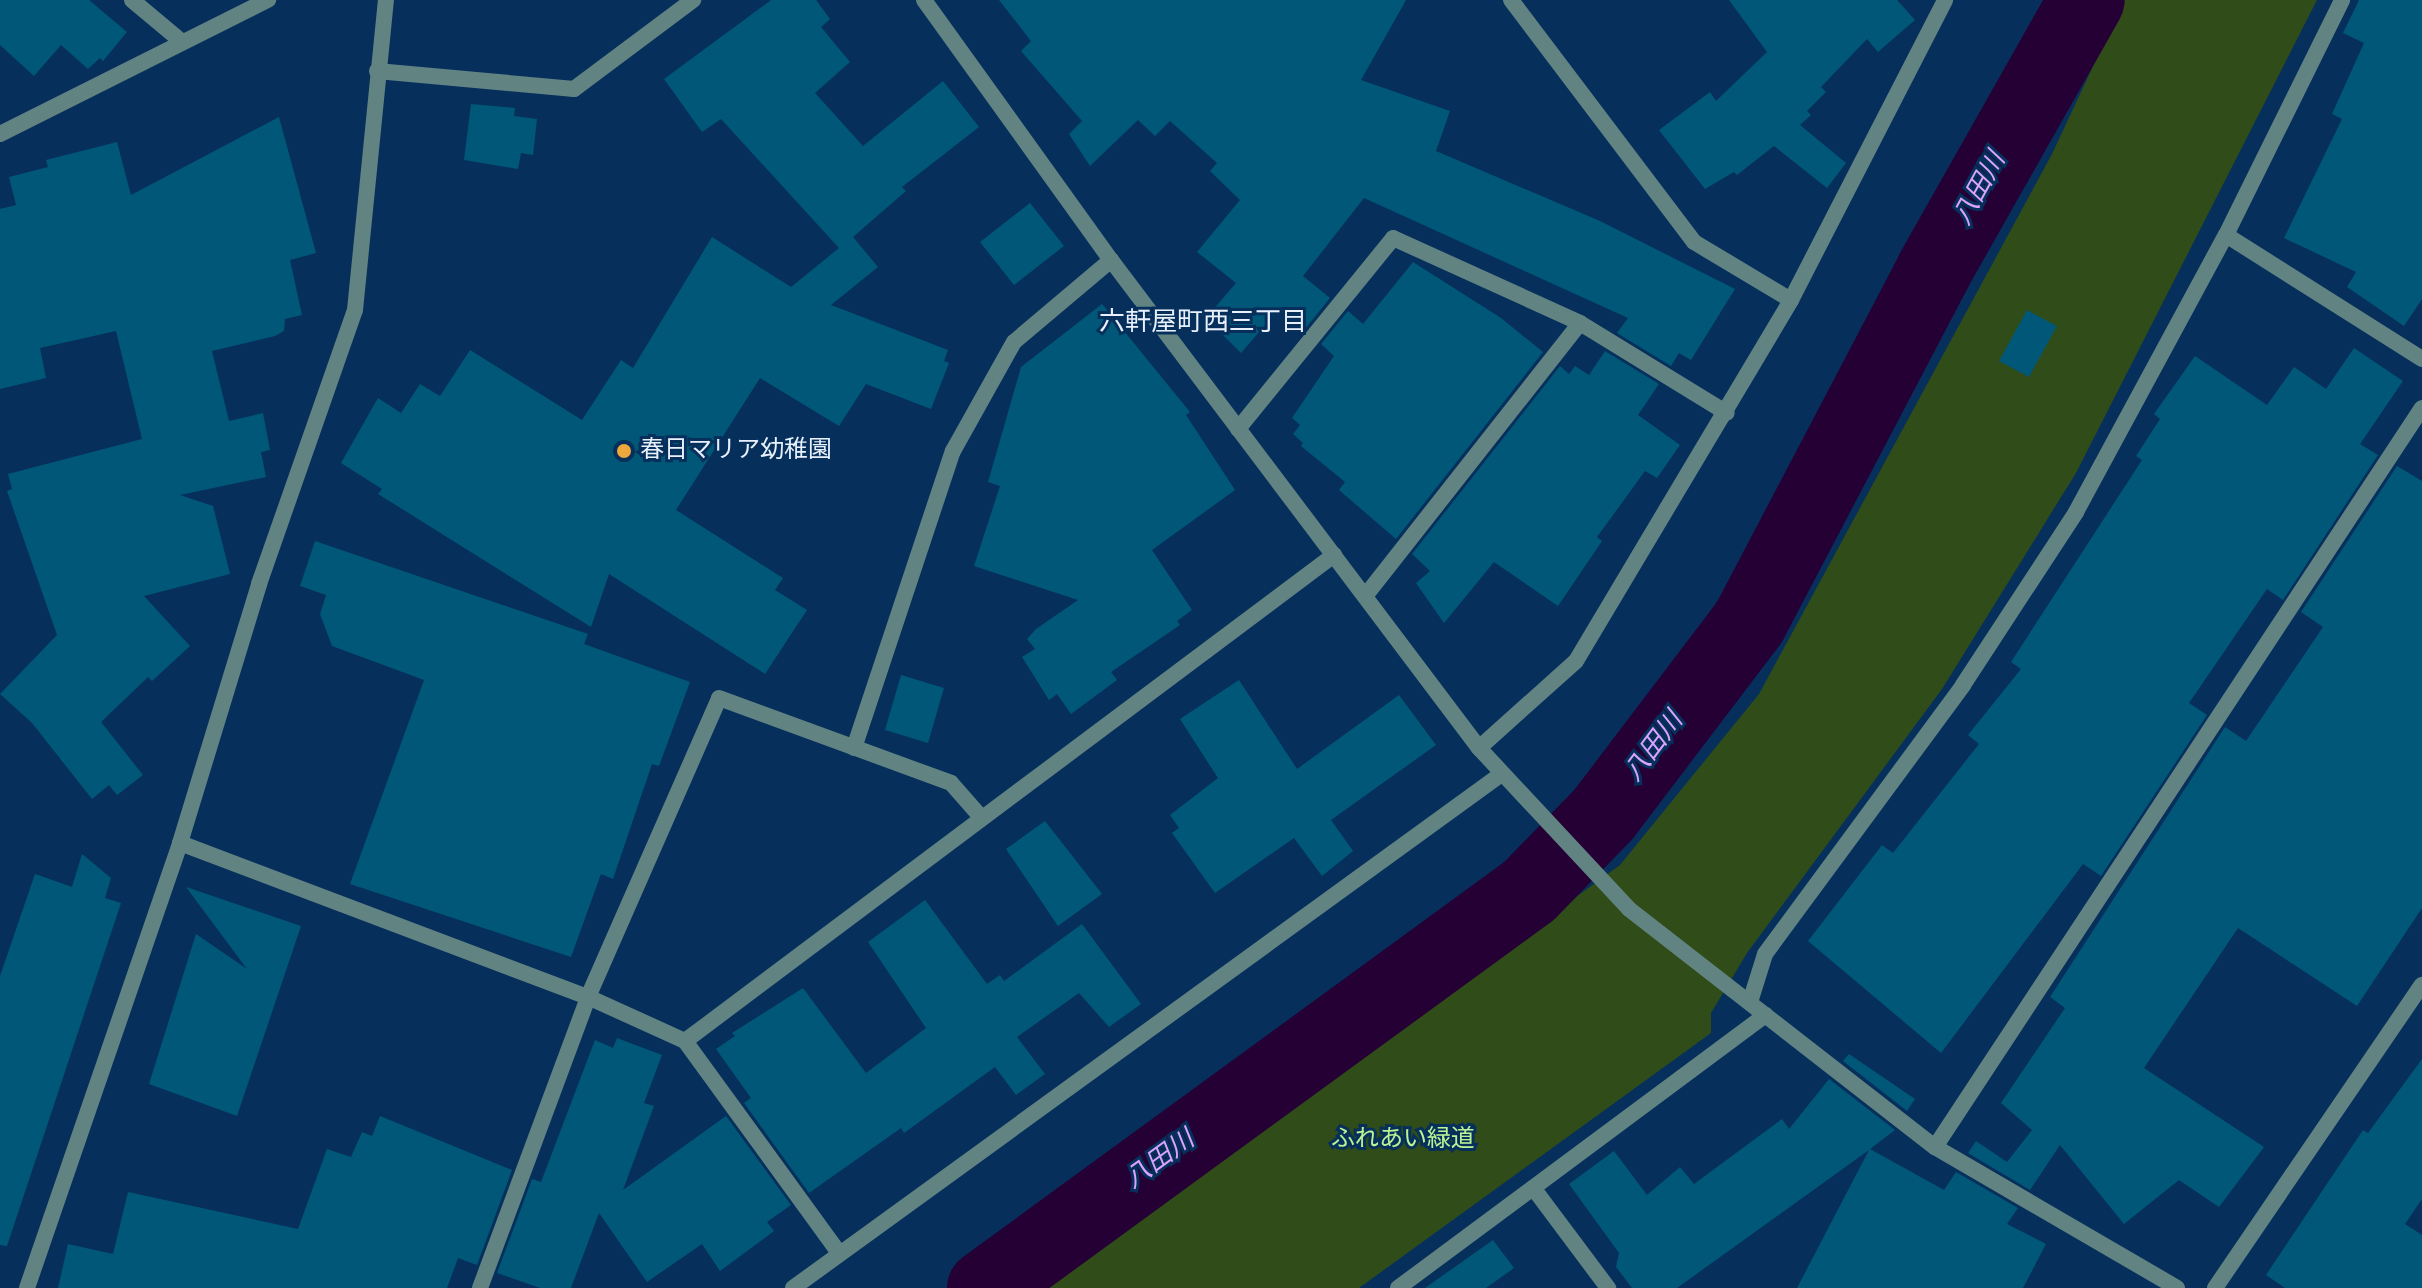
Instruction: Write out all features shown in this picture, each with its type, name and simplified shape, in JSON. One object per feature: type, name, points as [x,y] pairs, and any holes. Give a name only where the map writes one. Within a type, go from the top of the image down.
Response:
[{"type":"street","points":[[132,0],[181,41]]},
{"type":"street","points":[[0,134],[268,0]]},
{"type":"street","points":[[27,1288],[180,843],[259,584],[355,310],[386,0]]},
{"type":"street","points":[[377,71],[574,89],[693,0]]},
{"type":"street","points":[[924,0],[1111,260],[1479,748],[1500,775],[1629,909],[1935,1147],[2177,1288]]},
{"type":"street","points":[[1511,0],[1694,242],[1791,300]]},
{"type":"street","points":[[1479,748],[1576,661],[1727,413],[1791,300],[1945,0]]},
{"type":"street","points":[[1750,1002],[1765,954],[1963,685],[2076,512],[2226,235],[2342,0]]},
{"type":"street","points":[[2226,235],[2422,359]]},
{"type":"street","points":[[1238,429],[1393,238],[1580,323],[1727,413]]},
{"type":"street","points":[[854,748],[953,451],[1014,342],[1111,260]]},
{"type":"street","points":[[1366,595],[1580,323]]},
{"type":"street","points":[[1935,1147],[2422,408]]},
{"type":"street","points":[[685,1041],[980,816],[1334,555]]},
{"type":"street","points":[[480,1288],[588,997],[719,698],[951,783],[980,816]]},
{"type":"street","points":[[793,1288],[1500,775]]},
{"type":"street","points":[[180,843],[588,997],[685,1041],[840,1254]]},
{"type":"street","points":[[2215,1288],[2422,985]]},
{"type":"street","points":[[1398,1288],[1766,1015]]},
{"type":"street","points":[[1534,1189],[1608,1288]]},
{"type":"green space","name":"ふれあい緑道","points":[[2124,0],[2317,0],[2076,473],[1942,689],[1747,953],[1711,1013],[1711,1033],[1359,1288],[1037,1288],[1620,865],[1759,694],[2052,154]]},
{"type":"building","points":[[0,0],[89,0],[127,32],[103,61],[100,58],[88,69],[61,45],[34,76],[0,45]]},
{"type":"building","points":[[771,0],[816,0],[830,19],[821,27],[850,62],[815,93],[863,146],[943,81],[979,127],[902,187],[906,191],[853,237],[878,267],[831,305],[948,350],[944,361],[949,363],[931,409],[866,384],[839,426],[760,378],[676,510],[783,578],[775,590],[807,610],[765,674],[609,574],[591,627],[378,494],[382,489],[341,463],[378,398],[401,413],[420,384],[440,396],[470,350],[582,420],[621,360],[633,368],[712,237],[791,287],[839,248],[721,119],[702,132],[664,79]]},
{"type":"building","points":[[999,0],[1406,0],[1361,80],[1450,111],[1436,151],[1600,221],[1735,289],[1691,360],[1679,353],[1671,366],[1617,333],[1628,318],[1364,198],[1303,276],[1330,298],[1304,330],[1279,309],[1241,353],[1206,318],[1236,283],[1197,252],[1240,200],[1210,171],[1217,163],[1170,121],[1155,136],[1138,120],[1090,166],[1069,134],[1082,121],[1021,51],[1031,41]]},
{"type":"building","points":[[1729,0],[1897,0],[1915,20],[1878,52],[1867,39],[1821,87],[1826,92],[1807,111],[1811,115],[1800,125],[1846,163],[1827,188],[1774,146],[1737,175],[1734,172],[1705,189],[1659,130],[1710,92],[1716,101],[1767,52]]},
{"type":"building","points":[[2359,0],[2422,0],[2422,299],[2404,326],[2347,287],[2356,272],[2284,238],[2342,119],[2332,114],[2364,43],[2343,33]]},
{"type":"building","points":[[471,104],[515,108],[514,116],[537,119],[533,155],[521,153],[518,169],[464,160]]},
{"type":"building","points":[[279,117],[316,253],[290,260],[302,315],[285,319],[284,331],[275,336],[212,351],[229,421],[263,413],[270,450],[261,452],[266,477],[180,495],[213,506],[230,574],[144,596],[190,646],[152,681],[148,677],[101,722],[143,775],[117,795],[109,785],[92,799],[32,723],[0,694],[57,635],[7,491],[12,489],[8,474],[142,439],[116,331],[40,348],[46,378],[0,389],[0,209],[16,205],[9,177],[48,167],[46,160],[117,142],[131,195]]},
{"type":"building","points":[[1030,203],[1064,246],[1014,285],[980,242]]},
{"type":"building","points":[[1413,262],[1501,318],[1543,352],[1396,539],[1339,490],[1345,482],[1301,446],[1303,443],[1293,434],[1300,425],[1292,418],[1334,356],[1321,344],[1348,311],[1363,324]]},
{"type":"building","points":[[1102,304],[1190,412],[1186,415],[1235,490],[1152,550],[1192,610],[1177,621],[1180,625],[1111,672],[1117,680],[1071,714],[1057,694],[1049,700],[1022,657],[1035,649],[1027,639],[1036,629],[1078,600],[974,566],[1000,486],[988,482],[1021,367]]},
{"type":"building","points":[[2027,310],[2057,326],[2029,377],[1999,361]]},
{"type":"building","points":[[2354,348],[2403,381],[2360,444],[2378,455],[2283,600],[2267,589],[2189,703],[2207,715],[2101,876],[2083,864],[1941,1053],[1808,941],[1882,845],[1893,853],[1979,744],[1968,735],[2021,669],[2011,662],[2142,460],[2136,456],[2160,419],[2154,414],[2195,356],[2267,405],[2294,367],[2326,389]]},
{"type":"building","points":[[1605,351],[1659,384],[1638,415],[1680,445],[1657,478],[1645,471],[1597,537],[1602,541],[1558,606],[1494,562],[1444,623],[1416,583],[1430,571],[1412,554],[1560,366],[1569,374],[1575,366],[1589,375]]},
{"type":"building","points":[[2397,466],[2422,481],[2422,908],[2357,1006],[2238,928],[2144,1068],[2264,1147],[2219,1207],[2179,1180],[2124,1224],[2060,1145],[2030,1190],[1968,1153],[1976,1141],[2007,1162],[2032,1130],[2001,1103],[2065,1008],[2050,997],[2225,727],[2246,741],[2323,627],[2301,612]]},
{"type":"building","points":[[315,541],[588,634],[584,644],[690,682],[659,766],[652,764],[613,879],[601,874],[571,957],[350,884],[424,680],[332,646],[320,614],[326,595],[300,586]]},
{"type":"building","points":[[901,675],[944,688],[928,743],[885,730]]},
{"type":"building","points":[[1239,680],[1297,769],[1399,695],[1436,745],[1331,820],[1353,851],[1322,876],[1294,838],[1215,893],[1172,833],[1179,828],[1170,815],[1218,778],[1180,719]]},
{"type":"building","points":[[1045,821],[1102,894],[1058,926],[1006,849]]},
{"type":"building","points":[[82,854],[111,878],[105,898],[121,903],[7,1246],[0,1245],[0,976],[35,874],[72,887]]},
{"type":"building","points":[[186,887],[301,926],[237,1116],[149,1084],[196,934],[247,969]]},
{"type":"building","points":[[925,900],[987,984],[1000,975],[1004,981],[1082,924],[1141,1004],[1109,1027],[1079,993],[1017,1037],[1045,1074],[1016,1095],[995,1067],[904,1133],[901,1128],[809,1193],[744,1103],[751,1098],[716,1049],[735,1036],[732,1033],[803,988],[866,1073],[926,1028],[868,942]]},
{"type":"building","points":[[617,1038],[662,1055],[644,1103],[654,1106],[623,1190],[726,1116],[791,1205],[767,1222],[774,1231],[720,1271],[702,1244],[647,1282],[599,1213],[571,1288],[540,1288],[497,1273],[532,1179],[541,1182],[595,1040],[613,1048]]},
{"type":"building","points":[[1849,1054],[1915,1099],[1907,1111],[1843,1061]]},
{"type":"building","points":[[2422,1059],[2422,1199],[2405,1224],[2422,1235],[2422,1288],[2285,1288],[2266,1275],[2363,1130],[2368,1133]]},
{"type":"building","points":[[1829,1079],[1895,1130],[1870,1149],[1944,1190],[1956,1172],[2018,1208],[2007,1224],[2046,1244],[2023,1288],[1797,1288],[1869,1150],[1677,1288],[1632,1288],[1616,1267],[1619,1253],[1569,1184],[1614,1151],[1647,1195],[1680,1167],[1694,1184],[1782,1119],[1789,1129]]},
{"type":"building","points":[[380,1116],[512,1170],[477,1265],[458,1258],[447,1288],[58,1288],[68,1244],[113,1254],[128,1192],[298,1229],[327,1149],[351,1157],[362,1132],[372,1136]]},
{"type":"building","points":[[1493,1240],[1514,1268],[1486,1288],[1425,1288]]},
{"type":"waterway","name":"八田川","points":[[985,1288],[1529,891],[1603,815],[1750,621],[1934,270],[2087,0]]},
{"type":"place","name":"春日マリア幼稚園","points":[[624,451]]},
{"type":"district","name":"六軒屋町西三丁目","points":[[1203,323]]}]
